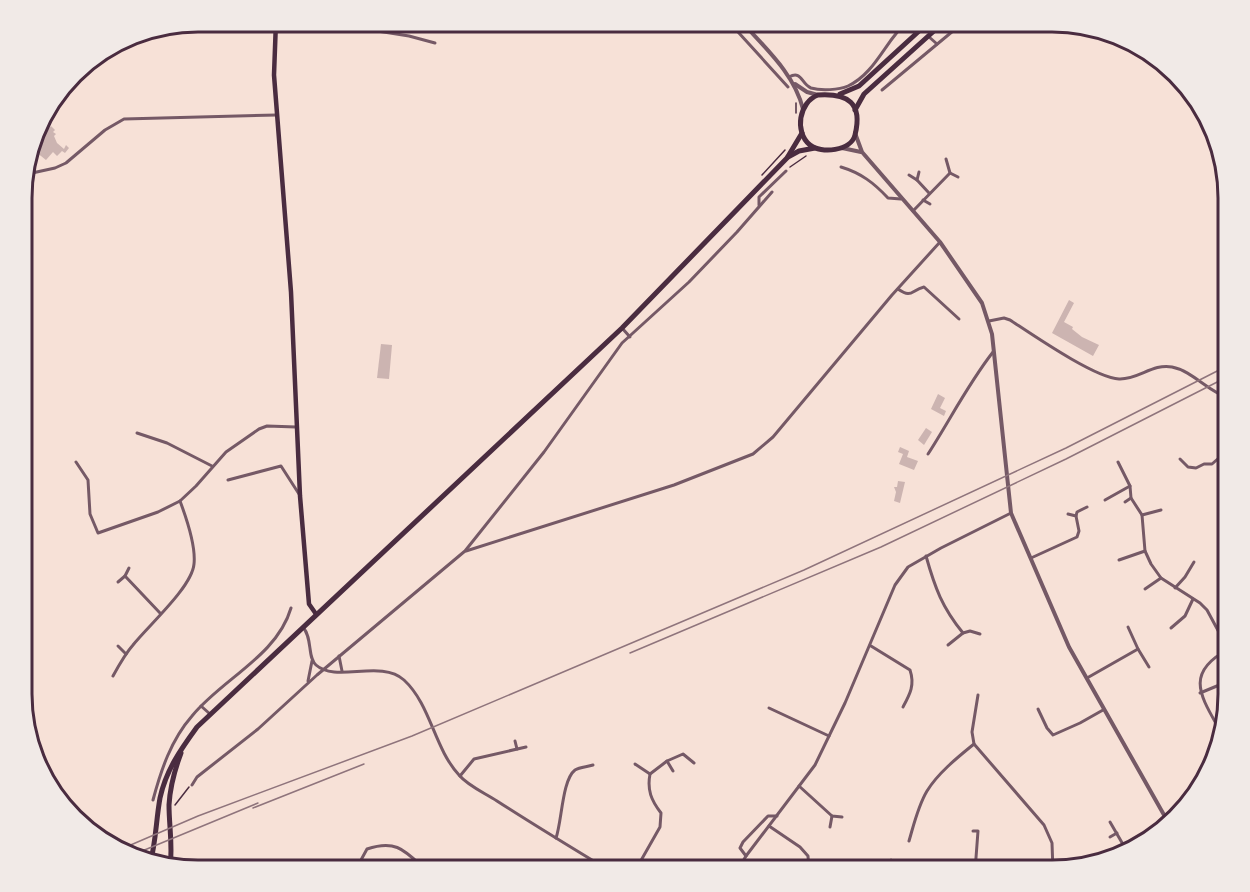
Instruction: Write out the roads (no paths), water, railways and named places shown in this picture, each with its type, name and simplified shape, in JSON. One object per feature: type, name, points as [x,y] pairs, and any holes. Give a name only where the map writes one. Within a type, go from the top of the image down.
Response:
[{"type":"main road","points":[[276,32],[274,75],[291,292],[300,496],[309,604],[316,614]]},
{"type":"main road","points":[[152,854],[160,796],[169,770],[197,727],[622,328],[787,158],[802,133],[803,108],[808,100],[818,95],[849,92],[859,86],[917,32]]},
{"type":"main road","points":[[923,32],[928,36]]},
{"type":"main road","points":[[787,158],[799,151],[815,148],[842,148],[852,141],[855,133],[855,110],[864,94],[933,32]]},
{"type":"main road","points":[[836,95],[849,100],[855,110]]},
{"type":"main road","points":[[802,133],[815,148]]},
{"type":"main road","points":[[171,858],[172,786],[184,745]]},
{"type":"street","points":[[384,32],[435,43]]},
{"type":"street","points":[[738,32],[788,87]]},
{"type":"street","points":[[751,32],[795,84],[807,92],[818,95]]},
{"type":"street","points":[[789,77],[799,75],[808,86],[816,88],[838,88],[850,85],[883,54],[897,32]]},
{"type":"street","points":[[882,90],[952,32]]},
{"type":"street","points":[[928,36],[937,44]]},
{"type":"street","points":[[772,69],[779,64]]},
{"type":"street","points":[[795,84],[803,108]]},
{"type":"street","points":[[34,172],[55,168],[66,163],[105,130],[124,119],[277,115]]},
{"type":"street","points":[[855,133],[862,152],[940,242],[982,303],[989,321],[994,351],[1011,513],[1069,648],[1165,817]]},
{"type":"street","points":[[842,148],[862,152]]},
{"type":"street","points":[[946,159],[950,173],[958,177]]},
{"type":"street","points":[[840,167],[856,172],[873,183],[888,198],[903,199]]},
{"type":"street","points":[[759,205],[759,197],[786,171]]},
{"type":"street","points":[[917,180],[918,172]]},
{"type":"street","points":[[914,211],[950,173]]},
{"type":"street","points":[[909,175],[929,193]]},
{"type":"street","points":[[192,785],[197,777],[258,729],[307,683],[465,552],[544,452],[608,361],[630,337],[689,282],[772,192]]},
{"type":"street","points":[[923,200],[930,204]]},
{"type":"street","points":[[465,552],[674,485],[753,454],[773,437],[940,242]]},
{"type":"street","points":[[898,289],[905,294],[911,294],[924,287],[959,319]]},
{"type":"street","points":[[989,321],[1004,318],[1010,320],[1081,364],[1118,380],[1129,379],[1164,367],[1180,369],[1218,394]]},
{"type":"street","points":[[622,328],[630,337]]},
{"type":"street","points":[[928,454],[971,383],[994,351]]},
{"type":"street","points":[[76,462],[88,480],[90,514],[98,533],[158,512],[180,501],[226,452],[259,429],[267,426],[296,427]]},
{"type":"street","points":[[137,433],[167,443],[212,466]]},
{"type":"street","points":[[1180,459],[1188,467],[1196,468],[1204,464],[1212,464],[1218,460]]},
{"type":"street","points":[[1118,462],[1130,486],[1131,498],[1142,515],[1145,551],[1161,578],[1207,610],[1218,630]]},
{"type":"street","points":[[228,480],[280,466],[300,496]]},
{"type":"street","points":[[1105,500],[1130,486]]},
{"type":"street","points":[[1125,502],[1131,498]]},
{"type":"street","points":[[113,676],[126,654],[191,577],[195,563],[186,517],[180,501]]},
{"type":"street","points":[[1029,558],[1077,537],[1079,531],[1077,512],[1087,507]]},
{"type":"street","points":[[1142,515],[1161,510]]},
{"type":"street","points":[[744,860],[815,765],[871,646],[895,585],[908,567],[1011,513]]},
{"type":"street","points":[[1068,514],[1076,516]]},
{"type":"street","points":[[1119,560],[1145,551]]},
{"type":"street","points":[[926,556],[935,587],[947,613],[963,633]]},
{"type":"street","points":[[1175,588],[1194,562]]},
{"type":"street","points":[[118,582],[129,568]]},
{"type":"street","points":[[125,576],[160,613]]},
{"type":"street","points":[[1145,589],[1161,578]]},
{"type":"street","points":[[1171,627],[1185,616],[1193,599]]},
{"type":"street","points":[[153,800],[161,771],[176,739],[191,717],[262,651],[287,624],[291,608]]},
{"type":"street","points":[[303,627],[310,638],[312,659],[307,683]]},
{"type":"street","points":[[1128,627],[1149,667]]},
{"type":"street","points":[[948,645],[963,633],[970,631],[980,634]]},
{"type":"street","points":[[118,645],[126,654]]},
{"type":"street","points":[[871,646],[910,670],[913,679],[912,689],[903,707]]},
{"type":"street","points":[[1085,678],[1138,649]]},
{"type":"street","points":[[1216,723],[1200,693],[1202,670],[1218,654]]},
{"type":"street","points":[[339,656],[342,671]]},
{"type":"street","points":[[312,659],[315,664],[330,672],[368,671],[396,674],[405,681],[423,708],[447,758],[460,776],[592,860]]},
{"type":"street","points":[[1200,693],[1218,686]]},
{"type":"street","points":[[978,695],[978,707],[972,732],[974,744],[1044,825],[1052,843],[1053,860]]},
{"type":"street","points":[[903,696],[907,698]]},
{"type":"street","points":[[201,706],[210,714]]},
{"type":"street","points":[[769,708],[829,736]]},
{"type":"street","points":[[1038,709],[1053,735],[1103,710]]},
{"type":"street","points":[[515,741],[518,749]]},
{"type":"street","points":[[909,841],[927,790],[974,744]]},
{"type":"street","points":[[460,776],[474,759],[526,747]]},
{"type":"street","points":[[641,860],[660,827],[662,813],[653,802],[648,788],[650,774],[667,761],[682,754],[694,763]]},
{"type":"street","points":[[667,761],[673,771]]},
{"type":"street","points":[[635,764],[650,774]]},
{"type":"street","points":[[556,838],[560,827],[566,785],[573,772],[593,765]]},
{"type":"street","points":[[799,786],[832,816],[842,817]]},
{"type":"street","points":[[746,856],[740,848],[743,842],[768,816],[777,816]]},
{"type":"street","points":[[830,827],[832,816]]},
{"type":"street","points":[[1110,822],[1123,844]]},
{"type":"street","points":[[770,826],[800,847],[809,860]]},
{"type":"street","points":[[975,860],[976,831],[983,832]]},
{"type":"street","points":[[1110,837],[1117,833]]},
{"type":"street","points":[[361,860],[367,849],[384,843],[403,850],[414,860]]},
{"type":"railway","points":[[130,845],[198,816],[412,736],[804,570],[1066,448],[1218,371]]},
{"type":"railway","points":[[630,653],[881,547],[1066,459],[1218,382]]},
{"type":"railway","points":[[253,808],[364,764]]},
{"type":"railway","points":[[142,851],[258,803]]}]
